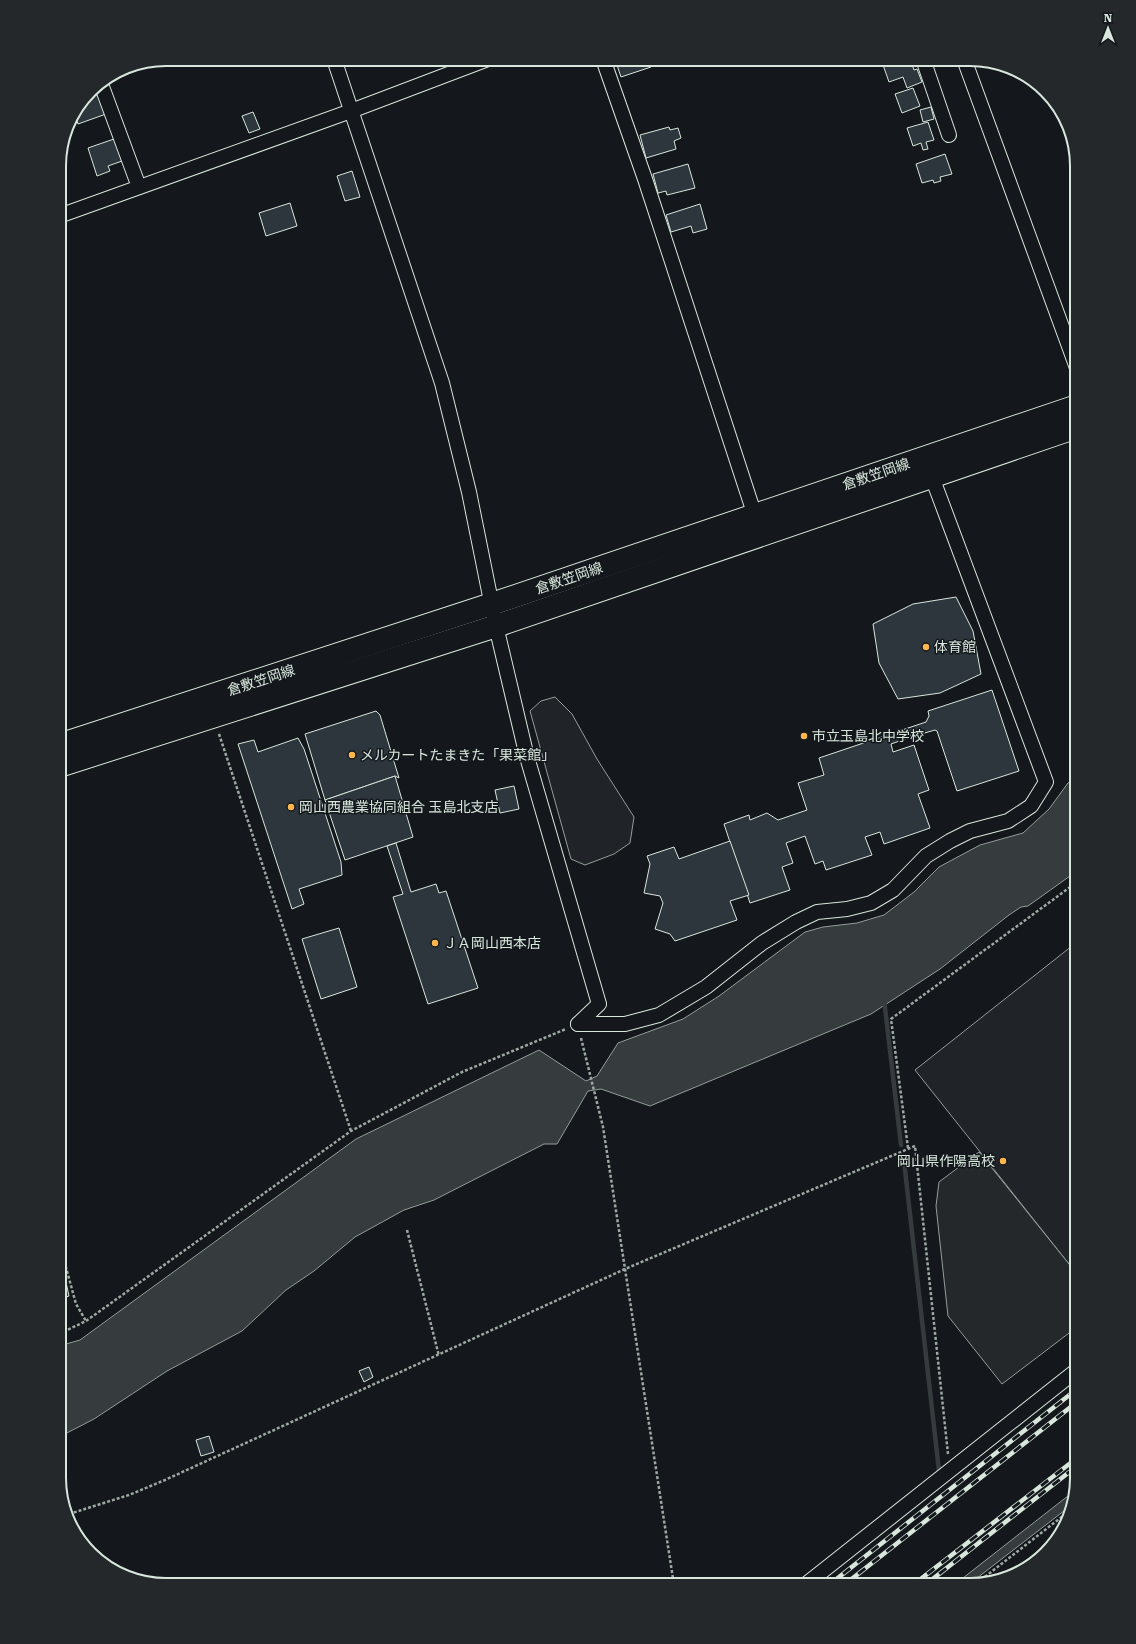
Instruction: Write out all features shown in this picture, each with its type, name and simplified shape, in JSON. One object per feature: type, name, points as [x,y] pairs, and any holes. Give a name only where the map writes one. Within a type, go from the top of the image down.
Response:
[{"type":"main road","name":"倉敷笠岡線","points":[[66,764],[496,626],[758,525],[930,456],[1070,408]]},
{"type":"main road","name":"倉敷笠岡線","points":[[66,743],[492,604],[758,525],[932,477],[1070,430]]},
{"type":"street","points":[[336,66],[442,383],[469,492],[496,626],[527,757],[599,1004],[578,1024]]},
{"type":"street","points":[[66,213],[351,111],[470,66]]},
{"type":"street","points":[[605,66],[645,179],[758,525]]},
{"type":"street","points":[[925,66],[949,135]]},
{"type":"street","points":[[967,66],[1070,349]]},
{"type":"street","points":[[103,89],[139,187]]},
{"type":"street","points":[[578,1024],[625,1024],[659,1015],[706,987],[762,943],[796,922],[817,912],[847,909],[871,903],[893,890],[926,856],[950,841],[970,831],[1008,821],[1031,806],[1046,782],[932,477],[930,456]]},
{"type":"street","points":[[814,1578],[1070,1376]]},
{"type":"path","points":[[214,717],[351,1131]]},
{"type":"path","points":[[908,1148],[891,1019],[1070,887]]},
{"type":"path","points":[[66,1331],[86,1321],[351,1131],[462,1072],[578,1024],[603,1127],[673,1578]]},
{"type":"path","points":[[73,1513],[129,1495],[165,1480],[439,1356],[625,1269],[915,1146],[950,1470]]},
{"type":"path","points":[[407,1230],[439,1356]]},
{"type":"path","points":[[66,1268],[76,1304],[86,1321]]},
{"type":"path","points":[[986,1577],[1062,1517]]},
{"type":"shaded area","points":[[555,697],[572,714],[597,759],[634,817],[630,843],[614,854],[585,865],[571,859],[530,711],[541,701]]},
{"type":"shaded area","points":[[1070,782],[1070,876],[1028,906],[1021,907],[1009,915],[940,969],[871,1014],[650,1106],[601,1089],[588,1091],[557,1144],[544,1144],[434,1200],[404,1210],[355,1237],[314,1271],[286,1290],[242,1331],[167,1371],[94,1419],[66,1433],[66,1344],[80,1340],[356,1139],[539,1050],[586,1081],[597,1076],[618,1043],[683,1019],[719,996],[805,932],[823,927],[857,923],[884,915],[914,892],[939,867],[980,845],[1023,833],[1049,809]]},
{"type":"shaded area","points":[[1070,948],[1070,1265],[915,1070]]},
{"type":"shaded area","points":[[979,1152],[1070,1265],[1070,1332],[1002,1384],[948,1316],[936,1206],[939,1182]]},
{"type":"shaded area","points":[[1068,1496],[1064,1511],[978,1577],[963,1578]]},
{"type":"building","points":[[617,66],[651,66],[651,67],[621,77]]},
{"type":"building","points":[[883,66],[913,66],[914,70],[917,69],[922,82],[907,88],[903,77],[889,82]]},
{"type":"building","points":[[913,88],[920,106],[902,113],[895,94]]},
{"type":"building","points":[[99,94],[106,114],[78,124],[77,120],[79,116],[96,95]]},
{"type":"building","points":[[931,107],[934,119],[923,122],[920,110]]},
{"type":"building","points":[[253,112],[260,129],[249,133],[242,116]]},
{"type":"building","points":[[928,122],[934,140],[926,142],[928,149],[923,150],[921,143],[913,146],[907,128]]},
{"type":"building","points":[[669,127],[670,130],[678,128],[681,138],[674,141],[676,149],[646,158],[640,135]]},
{"type":"building","points":[[114,139],[122,161],[108,166],[110,171],[97,176],[88,148]]},
{"type":"building","points":[[945,154],[952,174],[940,177],[941,181],[934,183],[933,180],[922,183],[916,164]]},
{"type":"building","points":[[688,164],[695,188],[667,195],[666,191],[658,193],[653,174]]},
{"type":"building","points":[[352,171],[360,197],[345,201],[337,176]]},
{"type":"building","points":[[290,203],[297,226],[266,236],[259,213]]},
{"type":"building","points":[[700,204],[707,229],[693,233],[691,226],[671,232],[666,215]]},
{"type":"building","name":"体育館","points":[[956,597],[973,631],[981,674],[940,693],[898,699],[879,663],[873,624],[913,604]]},
{"type":"building","points":[[992,690],[1019,771],[957,791],[937,731],[935,730],[911,737],[908,728],[926,722],[929,716],[928,711]]},
{"type":"building","name":"メルカートたまきた「果菜館」","points":[[376,711],[380,715],[399,778],[395,776],[325,800],[305,734]]},
{"type":"building","points":[[908,728],[911,737],[891,744],[893,752],[914,745],[929,790],[918,794],[930,828],[884,844],[880,832],[865,837],[872,855],[826,870],[823,861],[815,864],[805,836],[786,843],[793,863],[782,867],[790,890],[750,903],[724,824],[749,815],[750,820],[767,813],[778,820],[807,810],[798,783],[824,775],[819,758]]},
{"type":"building","name":"岡山西農業協同組合 玉島北支店","points":[[298,738],[304,749],[341,862],[342,875],[299,889],[304,904],[292,909],[238,744],[254,740],[258,752]]},
{"type":"building","points":[[395,776],[413,837],[345,860],[325,800]]},
{"type":"building","points":[[514,786],[519,809],[500,813],[495,790]]},
{"type":"building","points":[[730,841],[749,895],[730,901],[737,920],[675,941],[670,934],[655,929],[663,903],[660,896],[644,893],[650,864],[647,856],[674,847],[679,859]]},
{"type":"building","name":"ＪＡ岡山西本店","points":[[396,843],[411,892],[436,884],[439,893],[446,891],[478,988],[428,1004],[393,897],[403,894],[387,846]]},
{"type":"building","points":[[339,928],[357,987],[321,999],[302,939]]},
{"type":"building","points":[[66,1282],[69,1296],[66,1297]]},
{"type":"building","points":[[369,1367],[373,1377],[364,1382],[359,1371]]},
{"type":"building","points":[[209,1436],[214,1452],[201,1456],[196,1440]]},
{"type":"waterway","points":[[884,999],[901,1145]]},
{"type":"waterway","points":[[904,1161],[939,1471]]},
{"type":"railway","points":[[838,1578],[1070,1395]]},
{"type":"railway","points":[[853,1578],[1070,1407]]},
{"type":"railway","points":[[922,1578],[1070,1463]]},
{"type":"railway","points":[[934,1578],[1070,1471]]},
{"type":"place","name":"体育館","points":[[926,647]]},
{"type":"place","name":"市立玉島北中学校","points":[[804,736]]},
{"type":"place","name":"メルカートたまきた「果菜館」","points":[[352,755]]},
{"type":"place","name":"岡山西農業協同組合 玉島北支店","points":[[291,807]]},
{"type":"place","name":"ＪＡ岡山西本店","points":[[435,943]]},
{"type":"place","name":"岡山県作陽高校","points":[[1003,1161]]}]
